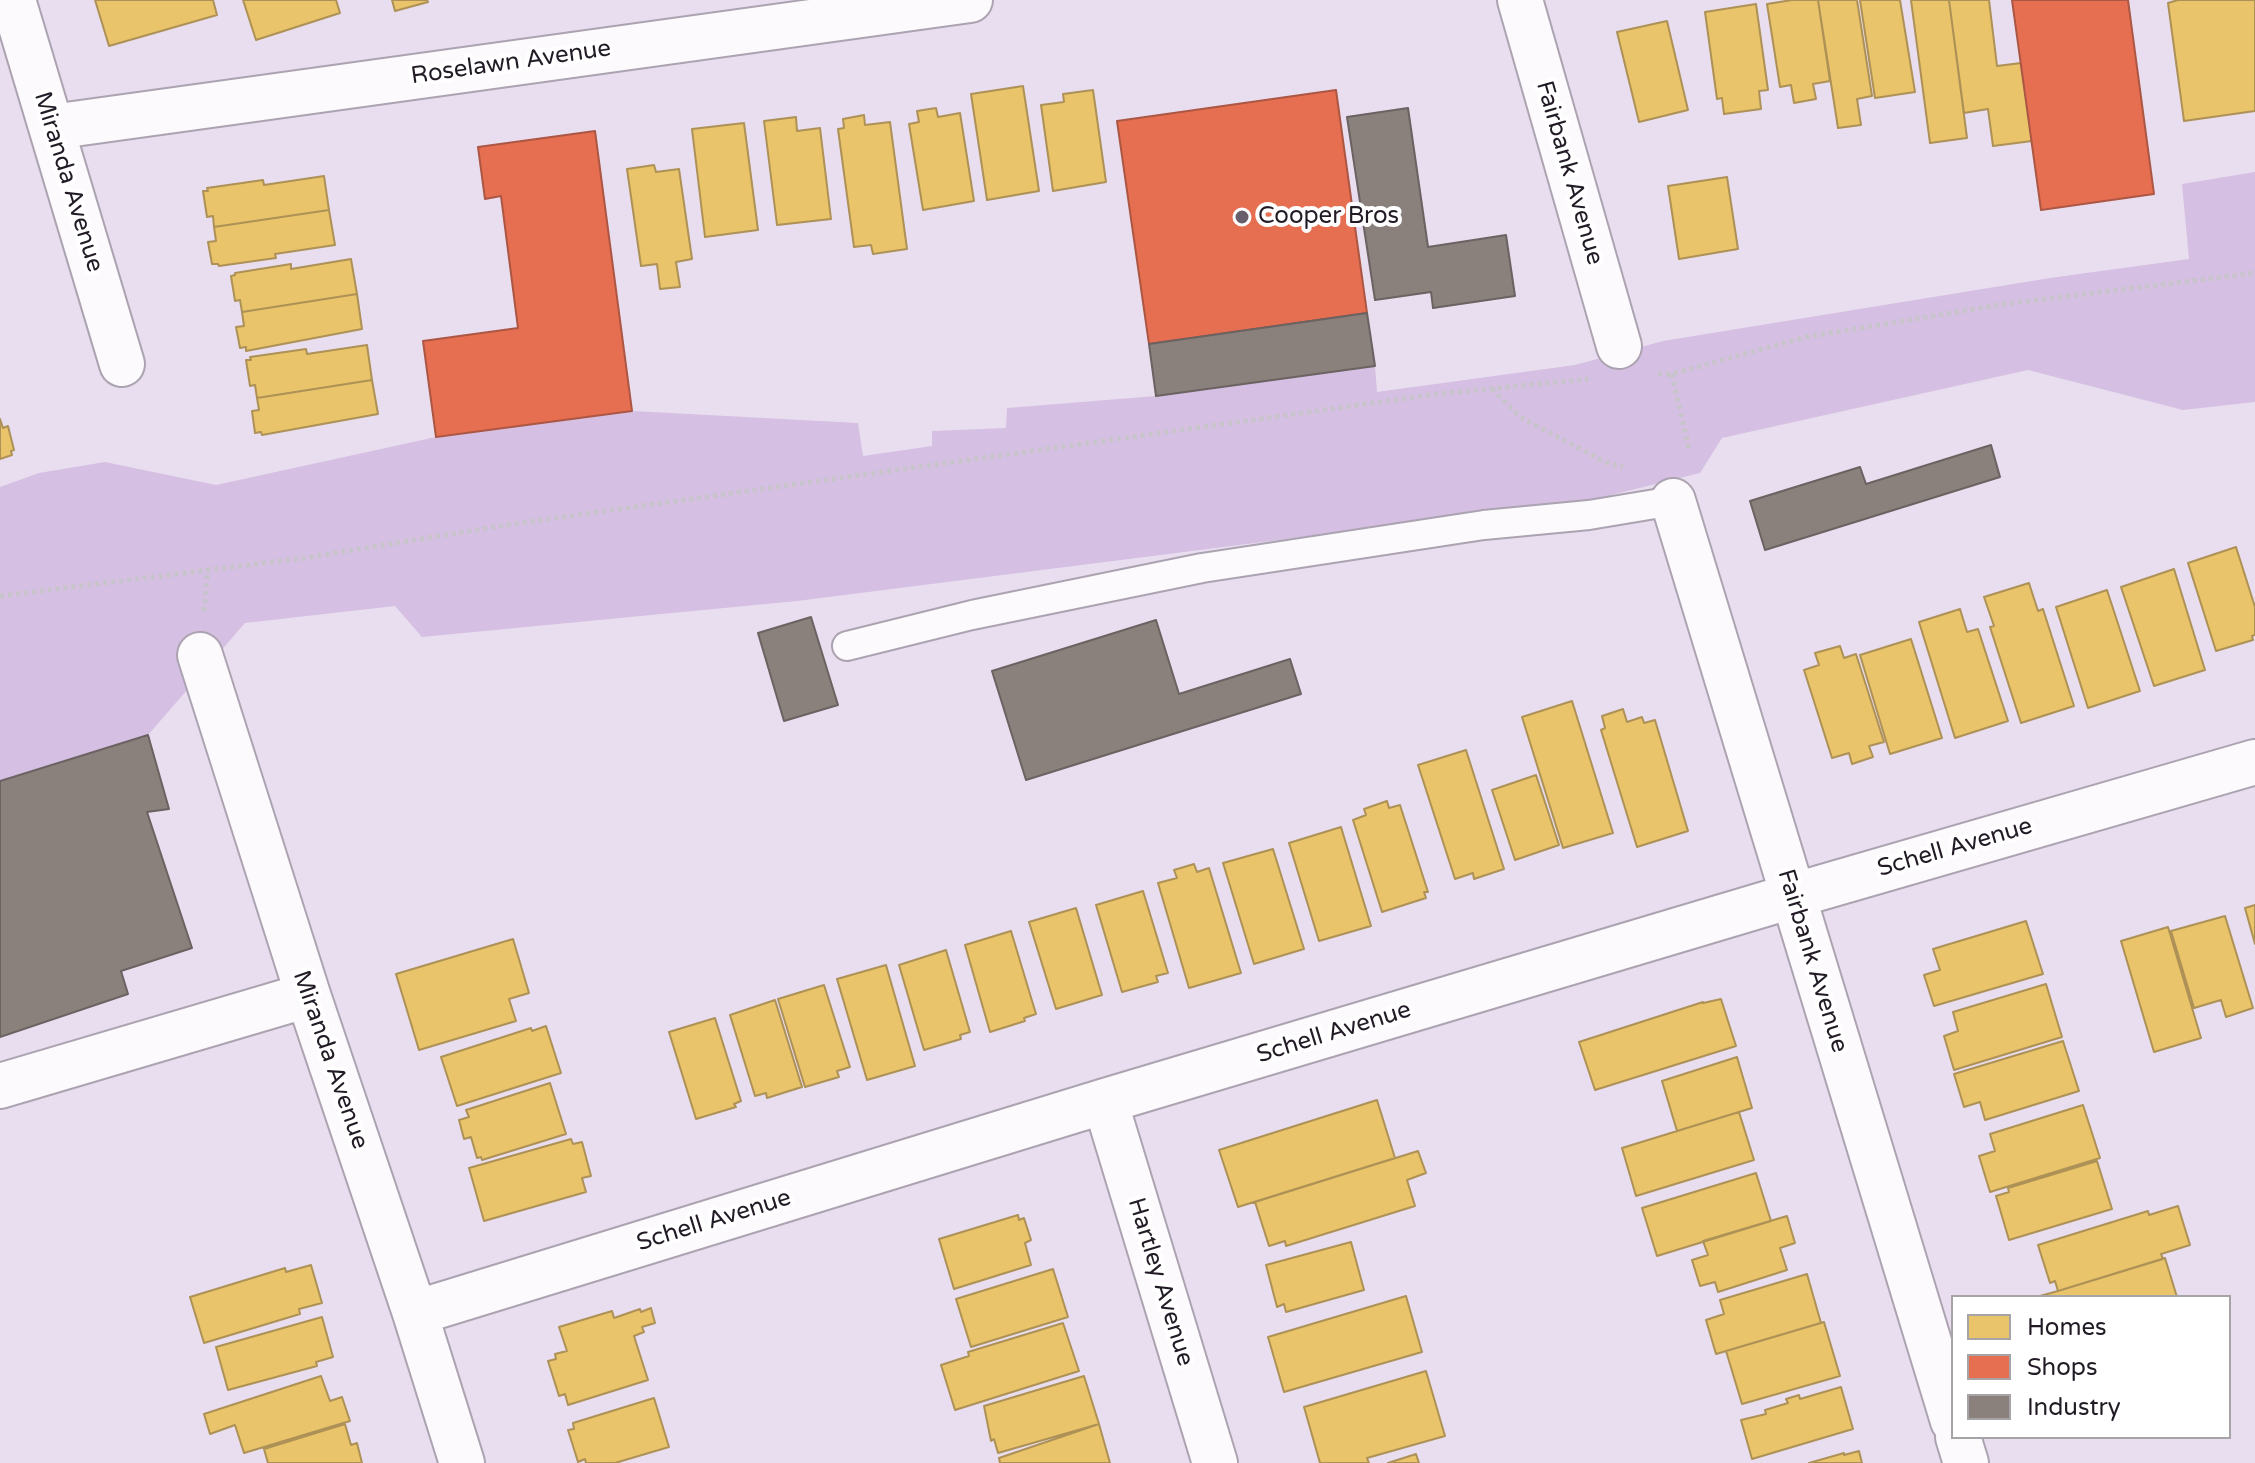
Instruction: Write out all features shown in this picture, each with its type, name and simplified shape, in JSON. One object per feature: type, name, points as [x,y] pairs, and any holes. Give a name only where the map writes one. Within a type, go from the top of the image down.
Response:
[{"type":"street","name":"Miranda Avenue","points":[[13,0],[122,364]]},
{"type":"street","name":"Roselawn Avenue","points":[[52,127],[970,0]]},
{"type":"street","name":"Fairbank Avenue","points":[[1520,0],[1621,367]]},
{"type":"street","name":"Fairbank Avenue","points":[[1673,501],[1951,1414]]},
{"type":"street","name":"Miranda Avenue","points":[[200,655],[462,1463]]},
{"type":"street","name":"Schell Avenue","points":[[415,1313],[1105,1101],[2255,762]]},
{"type":"street","points":[[0,1086],[308,995]]},
{"type":"street","name":"Hartley Avenue","points":[[1105,1101],[1215,1463]]},
{"type":"street","points":[[1959,1439],[1966,1463]]},
{"type":"lane","points":[[847,646],[972,615],[1202,568],[1484,525],[1589,515],[1673,501]]},
{"type":"path","points":[[0,596],[304,558],[529,521],[1491,389],[1621,367],[1672,374],[1806,337],[2005,304],[2255,273]]},
{"type":"path","points":[[1672,374],[1693,462],[1673,501]]},
{"type":"path","points":[[1491,389],[1520,417],[1605,462],[1624,467]]},
{"type":"path","points":[[1676,453],[1689,450]]},
{"type":"shaded area","points":[[2255,172],[2255,402],[2183,410],[2028,370],[1722,438],[1700,473],[1587,501],[797,601],[422,637],[395,606],[245,623],[148,735],[0,781],[0,487],[39,473],[105,462],[216,485],[436,437],[632,411],[858,423],[863,456],[932,446],[932,431],[1006,428],[1007,408],[1156,396],[1375,366],[1377,392],[1575,365],[1663,341],[2050,278],[2189,259],[2182,184]]},
{"type":"building: Homes","points":[[95,0],[213,0],[217,15],[109,46]]},
{"type":"building: Homes","points":[[243,0],[336,0],[340,13],[256,40]]},
{"type":"building: Homes","points":[[392,0],[427,0],[428,2],[395,11]]},
{"type":"building: Homes","points":[[1818,0],[1830,81],[1813,84],[1816,99],[1794,103],[1791,85],[1780,87],[1767,4]]},
{"type":"building: Homes","points":[[1818,0],[1857,0],[1872,96],[1857,99],[1861,125],[1838,128]]},
{"type":"building: Homes","points":[[1860,0],[1900,0],[1915,92],[1875,98]]},
{"type":"building: Homes","points":[[1911,0],[1949,0],[1967,138],[1930,143]]},
{"type":"building: Homes","points":[[1949,0],[1989,0],[1997,66],[2021,63],[2032,141],[1993,146],[1988,109],[1964,113]]},
{"type":"building: Homes","points":[[2178,0],[2255,0],[2255,111],[2184,121],[2168,3]]},
{"type":"building: Homes","points":[[1756,4],[1768,90],[1759,91],[1761,109],[1724,114],[1722,98],[1717,99],[1705,12]]},
{"type":"building: Homes","points":[[1667,21],[1688,110],[1639,122],[1617,32]]},
{"type":"building: Homes","points":[[1023,86],[1039,191],[987,200],[971,94]]},
{"type":"building: Homes","points":[[1093,90],[1106,182],[1053,191],[1041,105],[1064,102],[1063,94]]},
{"type":"building: Homes","points":[[936,108],[938,117],[960,113],[974,201],[923,210],[909,124],[919,122],[917,111]]},
{"type":"building: Homes","points":[[864,115],[865,125],[890,122],[907,249],[873,254],[871,245],[854,247],[838,129],[844,128],[843,119]]},
{"type":"building: Homes","points":[[796,117],[797,131],[820,128],[831,219],[777,225],[764,121]]},
{"type":"building: Homes","points":[[744,123],[758,230],[705,237],[692,129]]},
{"type":"building: Homes","points":[[654,165],[656,172],[679,169],[692,259],[676,262],[680,287],[660,289],[657,264],[641,266],[627,169]]},
{"type":"building: Homes","points":[[324,176],[329,210],[214,227],[213,216],[207,217],[203,191],[208,191],[207,188],[263,180],[264,185]]},
{"type":"building: Homes","points":[[1727,177],[1738,249],[1679,259],[1668,186]]},
{"type":"building: Homes","points":[[329,210],[335,245],[275,254],[276,258],[219,266],[212,264],[208,242],[216,241],[214,227]]},
{"type":"building: Homes","points":[[351,259],[357,294],[242,312],[240,300],[235,301],[231,276],[235,273],[291,264],[291,269]]},
{"type":"building: Homes","points":[[357,294],[362,329],[246,351],[246,347],[240,348],[236,327],[244,326],[242,312]]},
{"type":"building: Homes","points":[[367,345],[372,380],[257,398],[255,385],[250,386],[246,360],[251,360],[250,357],[306,349],[307,354]]},
{"type":"building: Homes","points":[[372,380],[378,414],[262,435],[261,432],[255,433],[252,411],[259,410],[257,398]]},
{"type":"building: Homes","points":[[0,419],[3,428],[8,426],[14,450],[11,451],[12,455],[0,459]]},
{"type":"building: Homes","points":[[2236,547],[2255,607],[2255,635],[2252,636],[2253,640],[2216,651],[2188,563]]},
{"type":"building: Homes","points":[[2174,569],[2205,670],[2154,686],[2121,587]]},
{"type":"building: Homes","points":[[2029,583],[2038,611],[2043,609],[2074,706],[2021,723],[1990,627],[1994,626],[1984,597]]},
{"type":"building: Homes","points":[[2107,590],[2140,691],[2088,708],[2056,607]]},
{"type":"building: Homes","points":[[1960,609],[1967,632],[1978,629],[2008,721],[1955,738],[1919,622]]},
{"type":"building: Homes","points":[[1911,639],[1942,738],[1890,754],[1860,655]]},
{"type":"building: Homes","points":[[1840,646],[1844,658],[1856,654],[1884,742],[1869,746],[1873,757],[1852,764],[1849,753],[1832,758],[1804,670],[1819,665],[1815,653]]},
{"type":"building: Homes","points":[[1572,701],[1613,833],[1563,848],[1522,717]]},
{"type":"building: Homes","points":[[1623,709],[1627,722],[1642,717],[1644,723],[1655,720],[1688,831],[1637,847],[1601,730],[1605,728],[1602,716]]},
{"type":"building: Homes","points":[[1466,750],[1504,869],[1474,879],[1473,873],[1455,879],[1418,765]]},
{"type":"building: Homes","points":[[1536,775],[1559,845],[1515,860],[1492,790]]},
{"type":"building: Homes","points":[[1387,801],[1389,808],[1400,805],[1428,892],[1424,892],[1426,898],[1382,912],[1353,820],[1366,815],[1364,809]]},
{"type":"building: Homes","points":[[1341,827],[1371,926],[1319,941],[1289,843]]},
{"type":"building: Homes","points":[[1273,849],[1304,949],[1254,964],[1223,863]]},
{"type":"building: Homes","points":[[1194,864],[1197,872],[1209,868],[1241,973],[1189,988],[1158,883],[1177,878],[1174,870]]},
{"type":"building: Homes","points":[[1143,891],[1168,973],[1156,976],[1158,982],[1122,992],[1096,905]]},
{"type":"building: Homes","points":[[2255,905],[2255,944],[2245,908]]},
{"type":"building: Homes","points":[[1076,908],[1102,995],[1056,1009],[1029,922]]},
{"type":"building: Homes","points":[[2225,916],[2253,1008],[2226,1017],[2221,1000],[2194,1008],[2171,931]]},
{"type":"building: Homes","points":[[2026,921],[2043,974],[1934,1006],[1924,975],[1940,970],[1933,949]]},
{"type":"building: Homes","points":[[2168,927],[2201,1038],[2154,1052],[2121,941]]},
{"type":"building: Homes","points":[[1011,931],[1036,1014],[1024,1018],[1025,1021],[990,1032],[965,945]]},
{"type":"building: Homes","points":[[513,939],[529,993],[509,999],[516,1021],[419,1050],[396,974]]},
{"type":"building: Homes","points":[[946,950],[970,1032],[960,1035],[961,1039],[924,1050],[899,965]]},
{"type":"building: Homes","points":[[886,965],[915,1066],[867,1080],[837,979]]},
{"type":"building: Homes","points":[[2046,984],[2062,1037],[1954,1070],[1944,1036],[1958,1031],[1953,1012]]},
{"type":"building: Homes","points":[[824,985],[850,1067],[837,1071],[839,1077],[805,1087],[778,999]]},
{"type":"building: Homes","points":[[1721,999],[1736,1046],[1595,1090],[1579,1042]]},
{"type":"building: Homes","points":[[775,1000],[802,1087],[767,1098],[766,1093],[755,1096],[730,1015]]},
{"type":"building: Homes","points":[[715,1018],[741,1101],[734,1104],[736,1107],[696,1119],[669,1032]]},
{"type":"building: Homes","points":[[546,1026],[561,1073],[457,1106],[441,1057]]},
{"type":"building: Homes","points":[[2063,1041],[2079,1091],[1985,1120],[1980,1102],[1964,1107],[1954,1074]]},
{"type":"building: Homes","points":[[1737,1057],[1752,1108],[1677,1131],[1662,1081]]},
{"type":"building: Homes","points":[[550,1083],[566,1134],[482,1160],[481,1157],[477,1158],[471,1137],[464,1139],[459,1120],[469,1117],[466,1110]]},
{"type":"building: Homes","points":[[1377,1100],[1395,1158],[1238,1207],[1219,1150]]},
{"type":"building: Homes","points":[[2083,1105],[2100,1158],[1990,1192],[1979,1156],[1995,1151],[1990,1134]]},
{"type":"building: Homes","points":[[1739,1112],[1754,1160],[1636,1196],[1622,1148]]},
{"type":"building: Homes","points":[[571,1139],[573,1144],[582,1142],[591,1176],[582,1178],[586,1192],[484,1221],[469,1168]]},
{"type":"building: Homes","points":[[1418,1151],[1426,1173],[1407,1180],[1415,1206],[1286,1246],[1285,1241],[1269,1246],[1255,1202]]},
{"type":"building: Homes","points":[[2097,1161],[2112,1209],[2009,1240],[1996,1196],[2009,1192],[2008,1188]]},
{"type":"building: Homes","points":[[1756,1173],[1771,1221],[1657,1256],[1642,1208]]},
{"type":"building: Homes","points":[[2178,1206],[2190,1245],[2161,1254],[2163,1259],[2058,1291],[2055,1281],[2050,1283],[2038,1245],[2148,1211],[2149,1215]]},
{"type":"building: Homes","points":[[1018,1215],[1019,1220],[1024,1218],[1031,1240],[1025,1243],[1031,1265],[954,1289],[939,1239]]},
{"type":"building: Homes","points":[[1787,1216],[1795,1243],[1780,1248],[1787,1270],[1718,1292],[1715,1282],[1700,1286],[1692,1260],[1708,1255],[1703,1241]]},
{"type":"building: Homes","points":[[1351,1242],[1364,1290],[1286,1312],[1284,1304],[1277,1307],[1266,1265]]},
{"type":"building: Homes","points":[[2165,1258],[2176,1295],[2044,1295]]},
{"type":"building: Homes","points":[[311,1265],[322,1303],[299,1309],[300,1314],[204,1343],[190,1297],[285,1268],[286,1272]]},
{"type":"building: Homes","points":[[1053,1269],[1068,1317],[971,1347],[956,1299]]},
{"type":"building: Homes","points":[[1807,1274],[1821,1323],[1716,1354],[1706,1320],[1724,1314],[1720,1300]]},
{"type":"building: Homes","points":[[1406,1296],[1422,1352],[1284,1392],[1268,1337]]},
{"type":"building: Homes","points":[[651,1308],[655,1323],[642,1327],[644,1332],[634,1336],[648,1380],[568,1405],[565,1394],[559,1396],[548,1361],[556,1359],[555,1354],[567,1351],[559,1327],[612,1311],[614,1318]]},
{"type":"building: Homes","points":[[322,1317],[333,1357],[316,1362],[317,1366],[228,1390],[216,1347]]},
{"type":"building: Homes","points":[[1824,1322],[1840,1376],[1742,1404],[1726,1351]]},
{"type":"building: Homes","points":[[1063,1323],[1079,1371],[955,1410],[941,1365],[969,1356],[968,1352]]},
{"type":"building: Homes","points":[[1426,1371],[1445,1436],[1367,1458],[1369,1463],[1320,1463],[1304,1407]]},
{"type":"building: Homes","points":[[321,1376],[330,1401],[342,1397],[350,1421],[244,1453],[235,1425],[210,1434],[204,1414]]},
{"type":"building: Homes","points":[[1084,1376],[1099,1424],[998,1453],[994,1439],[991,1441],[984,1406]]},
{"type":"building: Homes","points":[[1841,1387],[1853,1429],[1752,1459],[1741,1420],[1766,1414],[1765,1410],[1788,1403],[1786,1399],[1799,1395],[1800,1399]]},
{"type":"building: Homes","points":[[654,1398],[669,1447],[615,1463],[586,1463],[585,1459],[578,1462],[568,1430],[574,1429],[573,1423]]},
{"type":"building: Homes","points":[[345,1424],[351,1445],[357,1443],[362,1463],[268,1463],[264,1449]]},
{"type":"building: Homes","points":[[1099,1424],[1110,1463],[1000,1463],[999,1458]]},
{"type":"building: Homes","points":[[1859,1451],[1862,1463],[1809,1463],[1844,1453]]},
{"type":"building: Homes","points":[[1416,1454],[1419,1463],[1388,1463]]},
{"type":"building: Shops","points":[[2012,0],[2128,0],[2154,194],[2041,210]]},
{"type":"building: Shops","name":"Cooper Bros","points":[[1336,90],[1367,313],[1149,344],[1117,121]]},
{"type":"building: Shops","points":[[595,131],[632,411],[436,437],[423,341],[518,328],[501,196],[485,199],[478,147]]},
{"type":"building: Industry","points":[[1408,108],[1428,247],[1506,235],[1515,296],[1433,308],[1431,292],[1375,300],[1347,117]]},
{"type":"building: Industry","points":[[1367,313],[1375,366],[1156,396],[1149,344]]},
{"type":"building: Industry","points":[[1991,445],[2000,477],[1765,550],[1750,501],[1860,467],[1866,484]]},
{"type":"building: Industry","points":[[811,617],[838,705],[784,721],[758,633]]},
{"type":"building: Industry","points":[[1156,620],[1179,694],[1290,659],[1301,694],[1026,780],[992,671]]},
{"type":"building: Industry","points":[[148,735],[169,809],[147,812],[192,948],[121,971],[128,994],[0,1037],[0,781]]},
{"type":"place","name":"Cooper Bros","points":[[1242,217]]}]
